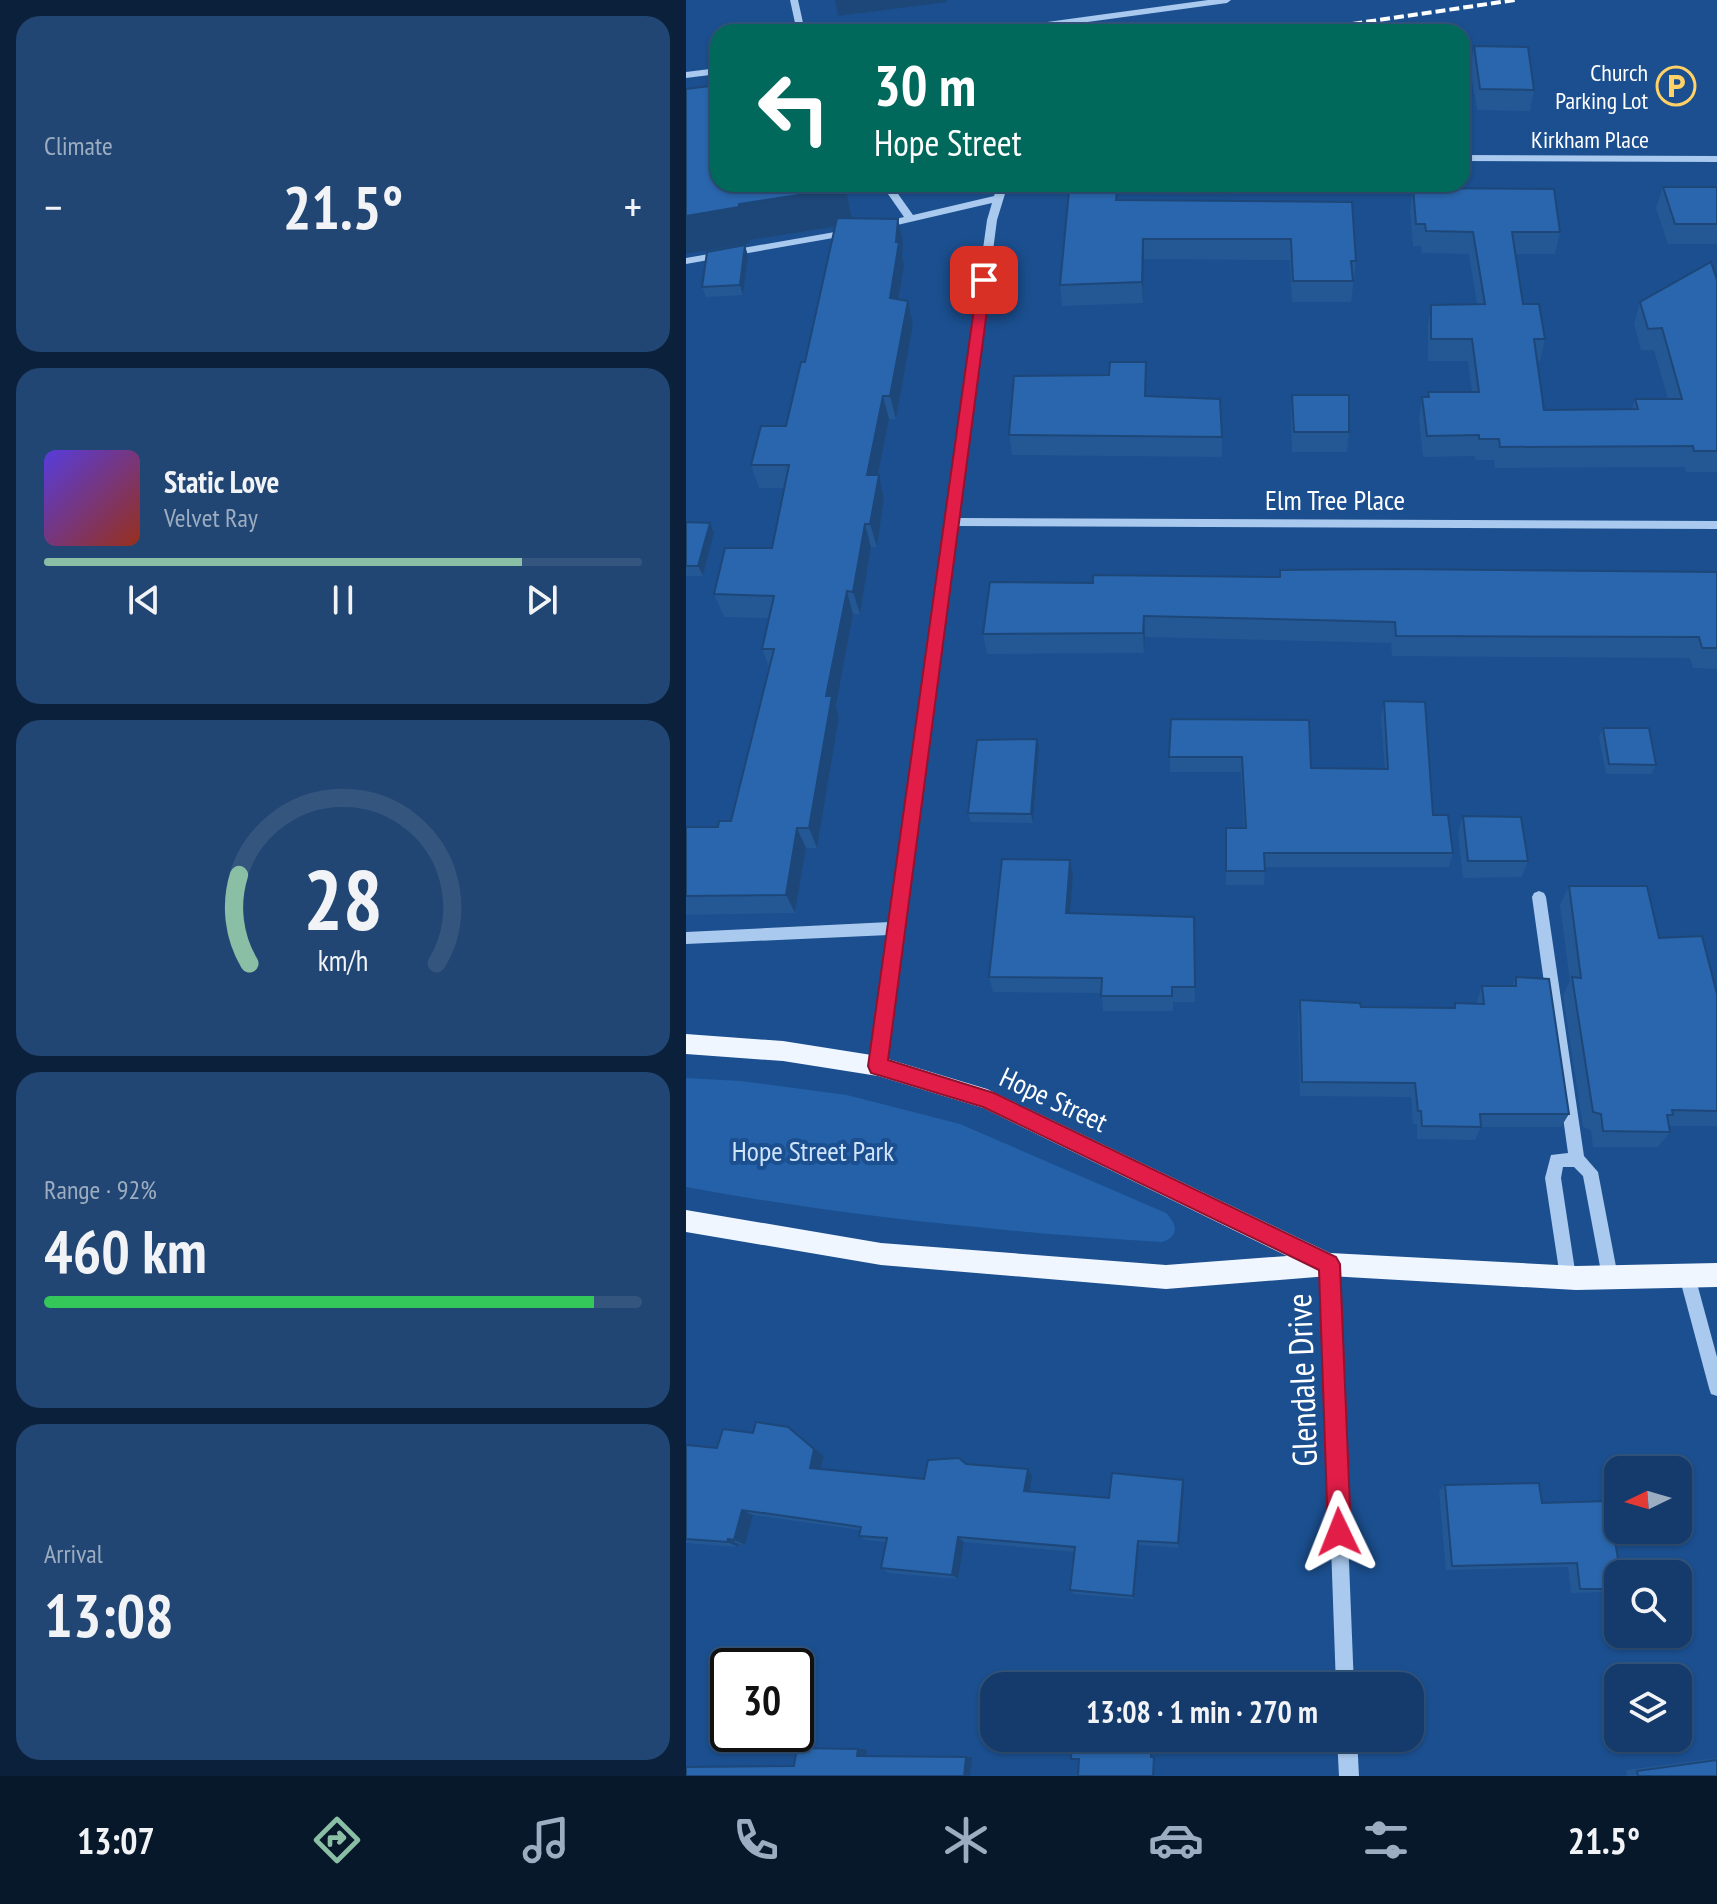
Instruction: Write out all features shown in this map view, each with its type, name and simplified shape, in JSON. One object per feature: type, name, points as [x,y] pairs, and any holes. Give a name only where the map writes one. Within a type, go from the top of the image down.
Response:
[{"type":"main road","name":"Hope Street","points":[[686,1044],[783,1051],[878,1066],[987,1099],[1329,1264]]},
{"type":"main road","name":"Hope Street","points":[[686,1221],[881,1254],[1166,1277],[1329,1264],[1466,1274],[1568,1277],[1717,1275]]},
{"type":"street","points":[[794,0],[799,24]]},
{"type":"street","points":[[1053,24],[1227,0]]},
{"type":"street","points":[[686,75],[710,72]]},
{"type":"street","name":"Kirkham Place","points":[[1470,158],[1717,159]]},
{"type":"street","points":[[892,192],[911,220]]},
{"type":"street","points":[[878,1066],[999,192]]},
{"type":"street","points":[[686,261],[911,220],[996,199]]},
{"type":"street","name":"Elm Tree Place","points":[[953,522],[1717,525]]},
{"type":"street","points":[[1539,897],[1577,1160],[1590,1172],[1610,1277]]},
{"type":"street","points":[[686,938],[897,928]]},
{"type":"street","points":[[1568,1277],[1553,1178],[1557,1160],[1577,1160]]},
{"type":"street","name":"Glendale Drive","points":[[1329,1264],[1344,1672]]},
{"type":"street","points":[[1687,1276],[1717,1388]]},
{"type":"street","points":[[1348,1752],[1349,1776]]},
{"type":"green space","name":"Hope Street Park","points":[[686,1078],[741,1081],[847,1095],[960,1124],[1166,1213],[1175,1230],[1168,1240],[1162,1242],[983,1228],[863,1215],[686,1187]]},
{"type":"building","points":[[1474,46],[1528,47],[1534,90],[1480,89]]},
{"type":"building","points":[[710,86],[710,192],[818,192],[686,216],[686,89]]},
{"type":"building","points":[[1663,187],[1717,187],[1717,224],[1675,224]]},
{"type":"building","points":[[1554,189],[1560,232],[1512,232],[1523,304],[1539,304],[1545,339],[1534,339],[1544,410],[1638,409],[1635,399],[1682,399],[1662,328],[1648,329],[1640,302],[1711,262],[1717,280],[1717,451],[1694,451],[1693,446],[1500,447],[1499,439],[1479,439],[1479,435],[1427,436],[1422,397],[1429,397],[1428,392],[1479,392],[1472,339],[1431,339],[1431,305],[1485,304],[1473,232],[1426,231],[1425,224],[1416,224],[1413,192]]},
{"type":"building","points":[[1069,192],[1117,192],[1116,200],[1352,202],[1356,261],[1351,261],[1353,281],[1293,281],[1291,239],[1143,239],[1142,282],[1060,285]]},
{"type":"building","points":[[837,218],[898,219],[896,242],[899,242],[890,298],[908,301],[890,396],[883,396],[867,475],[879,475],[870,524],[865,524],[853,592],[847,591],[826,696],[832,696],[809,828],[797,828],[786,895],[686,896],[686,827],[718,827],[719,821],[731,821],[774,649],[762,649],[774,596],[714,594],[725,548],[772,548],[789,465],[751,465],[761,426],[786,426],[801,362],[805,362]]},
{"type":"building","points":[[745,245],[740,285],[702,287],[707,252]]},
{"type":"building","points":[[1110,362],[1146,362],[1145,396],[1220,399],[1222,437],[1009,435],[1014,376],[1109,375]]},
{"type":"building","points":[[1292,395],[1349,395],[1349,432],[1294,432]]},
{"type":"building","points":[[686,522],[710,523],[698,566],[686,566]]},
{"type":"building","points":[[1280,570],[1717,572],[1717,648],[1702,648],[1699,637],[1396,636],[1395,622],[1144,616],[1143,633],[983,634],[990,582],[1093,583],[1093,575],[1280,577]]},
{"type":"building","points":[[1384,701],[1425,702],[1433,815],[1448,815],[1453,853],[1264,853],[1265,871],[1226,871],[1226,828],[1246,828],[1242,757],[1169,757],[1171,719],[1309,720],[1311,768],[1388,769]]},
{"type":"building","points":[[1603,728],[1649,728],[1656,765],[1609,764]]},
{"type":"building","points":[[1037,739],[1031,814],[968,813],[977,740]]},
{"type":"building","points":[[1463,816],[1521,817],[1528,861],[1468,861]]},
{"type":"building","points":[[1002,859],[1070,860],[1066,913],[1194,917],[1195,987],[1172,987],[1172,996],[1101,996],[1102,978],[989,977]]},
{"type":"building","points":[[1569,886],[1647,886],[1659,938],[1702,936],[1717,994],[1717,1111],[1672,1110],[1673,1115],[1667,1115],[1670,1132],[1603,1131],[1601,1114],[1593,1112],[1572,977],[1581,978]]},
{"type":"building","points":[[1516,977],[1549,979],[1569,1114],[1480,1114],[1481,1127],[1422,1126],[1415,1083],[1302,1082],[1300,1000],[1360,1003],[1361,1007],[1455,1008],[1455,1003],[1484,1004],[1482,986],[1516,986]]},
{"type":"building","points":[[756,1422],[788,1427],[814,1449],[810,1468],[924,1479],[928,1460],[959,1458],[966,1464],[1028,1469],[1024,1491],[1109,1498],[1112,1473],[1183,1480],[1178,1543],[1138,1541],[1133,1596],[1070,1590],[1075,1547],[958,1537],[952,1575],[881,1568],[887,1538],[859,1536],[861,1527],[742,1510],[734,1540],[686,1539],[686,1445],[717,1448],[723,1429],[753,1433]]},
{"type":"building","points":[[1539,1483],[1542,1503],[1604,1501],[1604,1544],[1616,1544],[1618,1560],[1604,1560],[1604,1589],[1580,1589],[1577,1563],[1452,1566],[1445,1485]]},
{"type":"building","points":[[814,1748],[858,1749],[857,1756],[966,1757],[964,1776],[686,1776],[686,1767],[794,1766],[796,1752],[814,1752]]},
{"type":"building","points":[[1071,1752],[1151,1752],[1151,1757],[1154,1757],[1153,1776],[1078,1776],[1079,1759],[1071,1759]]},
{"type":"building","points":[[1717,1760],[1717,1776],[1638,1776],[1637,1771]]},
{"type":"railway","points":[[1352,24],[1515,0]]},
{"type":"place","name":"Church Parking Lot","points":[[1676,86]]},
{"type":"route","points":[[984,280],[878,1066],[987,1099],[1329,1264],[1339,1532]]}]
